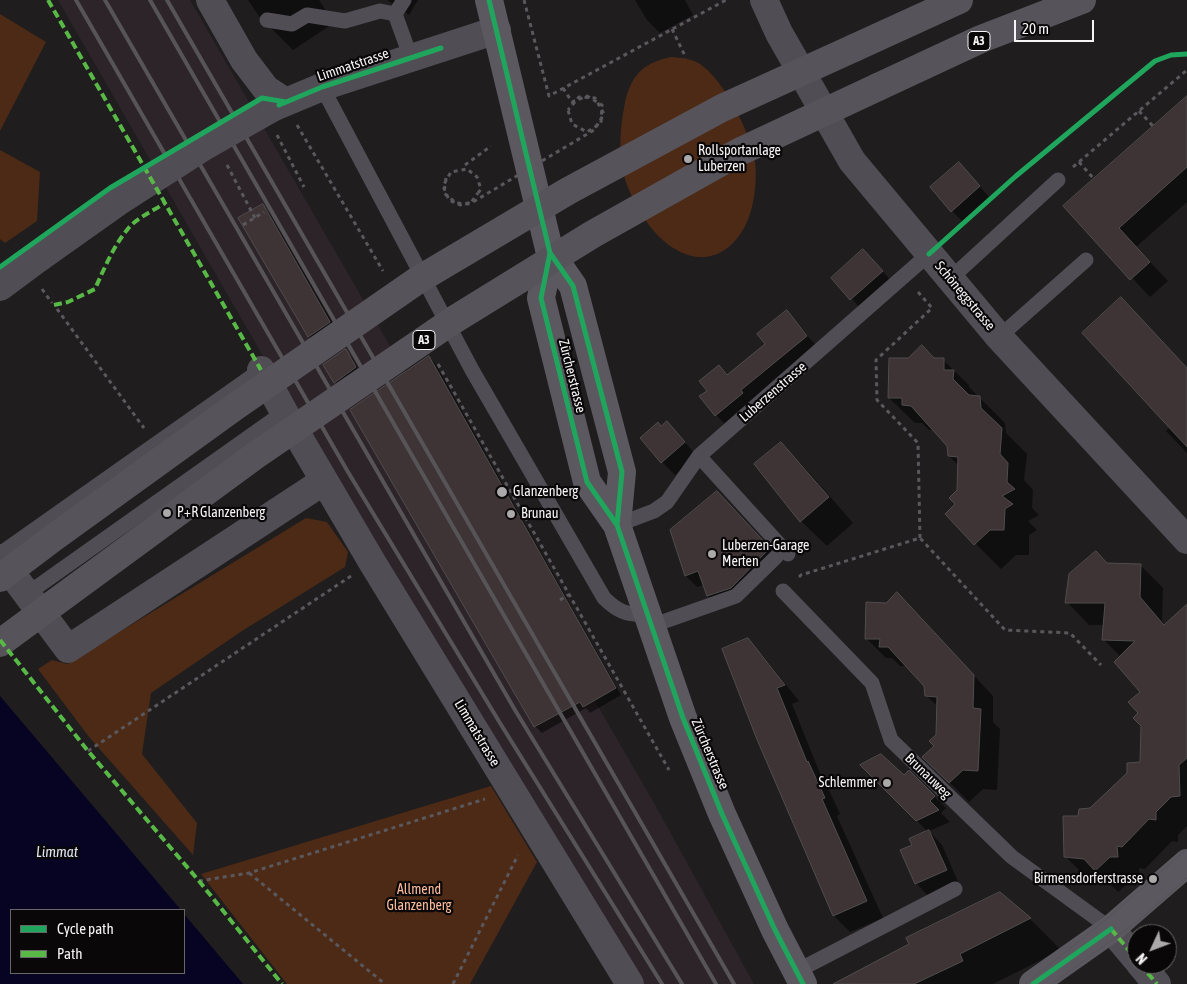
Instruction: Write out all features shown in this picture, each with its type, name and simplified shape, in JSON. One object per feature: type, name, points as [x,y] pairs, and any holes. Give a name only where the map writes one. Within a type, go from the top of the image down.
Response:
[{"type":"highway","points":[[0,578],[228,412],[418,280],[568,192],[722,108],[959,0]]},
{"type":"highway","name":"A3","points":[[0,643],[256,454],[452,321],[593,234],[739,152],[982,39],[1082,0]]},
{"type":"main road","name":"Zürcherstrasse","points":[[489,0],[550,253],[573,286],[622,472],[617,524]]},
{"type":"main road","name":"Zürcherstrasse","points":[[550,253],[541,298],[587,482],[617,524],[682,718],[775,930],[800,978]]},
{"type":"main road","points":[[1033,984],[1111,929],[1187,863]]},
{"type":"street","points":[[210,0],[244,60],[285,111]]},
{"type":"street","name":"Schöneggstrasse","points":[[764,0],[779,33],[852,161],[999,337],[1187,540]]},
{"type":"street","name":"Limmatstrasse","points":[[0,287],[118,202],[189,156],[285,111],[322,87],[497,30]]},
{"type":"street","name":"Limmatstrasse","points":[[261,370],[372,562],[630,984]]},
{"type":"street","points":[[0,558],[68,649],[324,481]]},
{"type":"street","points":[[1111,929],[1127,948]]},
{"type":"street","points":[[1148,974],[1157,984]]},
{"type":"lane","points":[[395,14],[404,0]]},
{"type":"lane","points":[[268,20],[292,24],[307,15],[345,21],[380,11],[395,14]]},
{"type":"lane","points":[[395,14],[411,58]]},
{"type":"lane","points":[[322,87],[472,370],[601,592],[613,607],[623,613],[648,620],[736,596],[782,555],[699,456]]},
{"type":"lane","points":[[950,279],[1058,180]]},
{"type":"lane","name":"Luberzenstrasse","points":[[617,524],[654,511],[667,502],[699,456],[929,254]]},
{"type":"lane","points":[[999,337],[1086,260]]},
{"type":"lane","points":[[0,554],[261,370]]},
{"type":"lane","points":[[27,594],[284,412]]},
{"type":"lane","name":"Brunauweg","points":[[783,591],[872,683],[891,740],[1012,857],[1111,929]]},
{"type":"lane","points":[[800,978],[954,889]]},
{"type":"path","points":[[524,0],[549,96],[726,0]]},
{"type":"path","points":[[672,29],[686,58]]},
{"type":"path","points":[[1058,180],[1187,70]]},
{"type":"path","points":[[446,178],[445,186],[444,193],[450,198],[456,203],[463,204],[470,204],[474,199],[481,189],[477,177],[467,169],[451,172],[447,179],[443,186],[446,193],[449,200],[460,205],[466,204],[473,202],[594,130],[599,122],[604,114],[600,106],[595,98],[587,97],[579,97],[574,103],[568,110],[572,124],[587,132],[594,128],[602,123],[602,114],[602,106],[595,101],[587,96],[580,99],[572,102],[563,88]]},
{"type":"path","points":[[285,111],[387,278]]},
{"type":"path","points":[[1139,111],[1153,126]]},
{"type":"path","points":[[280,140],[304,187]]},
{"type":"path","points":[[464,165],[491,146]]},
{"type":"path","points":[[1079,162],[1094,179]]},
{"type":"path","points":[[229,168],[255,218]]},
{"type":"path","points":[[243,225],[264,212]]},
{"type":"path","points":[[904,276],[932,308],[876,360],[877,400],[918,443],[920,538],[1005,630],[1070,633],[1100,665]]},
{"type":"path","points":[[44,291],[52,303]]},
{"type":"path","points":[[57,309],[156,444]]},
{"type":"path","points":[[438,363],[669,770]]},
{"type":"path","points":[[783,591],[801,575],[920,538]]},
{"type":"path","points":[[88,751],[372,562]]},
{"type":"path","points":[[560,600],[568,595]]},
{"type":"path","points":[[199,881],[249,872],[512,790]]},
{"type":"path","points":[[453,984],[533,825]]},
{"type":"path","points":[[249,872],[385,984]]},
{"type":"shaded area","points":[[58,0],[190,0],[654,803],[754,984],[641,984],[356,518]]},
{"type":"green space","points":[[0,14],[46,42],[0,131]]},
{"type":"green space","name":"Rollsportanlage Luberzen","points":[[671,57],[697,62],[718,82],[727,94],[742,122],[755,162],[756,175],[752,208],[745,226],[730,246],[711,256],[688,255],[667,244],[653,230],[637,207],[625,180],[620,149],[624,108],[629,88],[633,80],[644,68],[652,63]]},
{"type":"green space","points":[[0,150],[40,172],[37,221],[5,243],[0,239]]},
{"type":"green space","points":[[306,518],[327,522],[348,552],[345,567],[242,631],[151,693],[142,754],[197,823],[193,855],[89,737],[38,669],[52,660],[67,664]]},
{"type":"green space","name":"Allmend Glanzenberg","points":[[491,786],[537,862],[470,984],[287,984],[201,874]]},
{"type":"water","name":"Limmat","points":[[0,696],[180,909],[10,909],[10,974],[185,974],[185,915],[243,984],[0,984]]},
{"type":"building","points":[[1187,96],[1187,167],[1119,228],[1150,262],[1130,280],[1063,206]]},
{"type":"building","points":[[959,162],[980,186],[951,212],[930,187]]},
{"type":"building","points":[[263,204],[330,322],[308,337],[238,218]]},
{"type":"building","points":[[863,249],[883,271],[850,300],[831,278]]},
{"type":"building","points":[[1121,297],[1187,368],[1187,447],[1082,333]]},
{"type":"building","points":[[787,310],[807,336],[741,390],[743,393],[715,416],[699,396],[707,391],[699,381],[719,365],[727,375],[765,344],[757,334]]},
{"type":"building","points":[[922,345],[934,358],[944,358],[944,370],[954,370],[953,379],[969,395],[980,396],[981,408],[1002,428],[1000,454],[1008,463],[1007,482],[1015,489],[1002,496],[1013,504],[1005,509],[1004,530],[990,530],[974,545],[945,514],[955,504],[949,498],[957,490],[958,457],[948,456],[947,446],[911,406],[902,405],[902,398],[888,398],[889,358],[908,358]]},
{"type":"building","points":[[346,349],[356,367],[334,383],[323,365]]},
{"type":"building","points":[[429,356],[616,688],[583,707],[580,702],[534,727],[350,410]]},
{"type":"building","points":[[667,421],[685,442],[661,463],[640,438],[658,422],[661,426]]},
{"type":"building","points":[[781,442],[829,497],[800,522],[754,464]]},
{"type":"building","points":[[717,491],[770,548],[731,588],[707,596],[698,571],[685,576],[670,530]]},
{"type":"building","points":[[1096,551],[1107,563],[1141,564],[1140,597],[1164,625],[1187,604],[1187,758],[1179,765],[1180,796],[1171,797],[1156,812],[1156,820],[1149,819],[1122,847],[1117,846],[1118,857],[1110,857],[1095,871],[1084,859],[1064,857],[1063,816],[1078,816],[1079,809],[1090,808],[1127,773],[1127,763],[1140,762],[1141,726],[1133,718],[1138,713],[1128,702],[1140,692],[1114,662],[1135,641],[1102,640],[1105,603],[1065,603],[1069,574]]},
{"type":"building","points":[[897,592],[974,675],[973,708],[981,709],[978,771],[963,770],[949,783],[922,757],[934,746],[929,741],[936,735],[937,697],[925,696],[924,686],[888,647],[879,647],[880,639],[865,639],[866,602],[886,603]]},
{"type":"building","points":[[748,638],[785,685],[777,688],[807,762],[825,798],[822,799],[867,901],[833,916],[756,737],[722,649]]},
{"type":"building","points":[[881,754],[904,775],[909,770],[935,796],[930,801],[939,810],[916,821],[860,765]]},
{"type":"building","points":[[929,830],[947,870],[915,884],[900,850],[912,845],[909,839]]},
{"type":"building","points":[[1000,892],[1031,918],[960,954],[963,961],[914,984],[833,984],[909,944],[906,938]]},
{"type":"tram line","points":[[1025,984],[1108,918],[1187,849]]},
{"type":"tram line","points":[[1052,984],[1142,918],[1187,878]]},
{"type":"railway","points":[[76,0],[348,472],[500,723],[662,984]]},
{"type":"railway","points":[[105,0],[515,710],[682,984]]},
{"type":"railway","points":[[150,0],[716,984]]},
{"type":"railway","points":[[167,0],[734,984]]},
{"type":"marked path","points":[[48,0],[261,370]]},
{"type":"marked path","points":[[54,305],[68,302],[95,289],[113,251],[127,230],[140,218],[165,203]]},
{"type":"marked path","points":[[0,640],[88,751],[199,881],[282,984]]},
{"type":"marked path","points":[[1111,929],[1127,948]]},
{"type":"marked path","points":[[1148,974],[1157,984]]},
{"type":"cycle path","points":[[489,0],[550,253],[573,286],[622,472],[617,525]]},
{"type":"cycle path","points":[[279,105],[322,87],[441,48]]},
{"type":"cycle path","points":[[929,254],[1016,176],[1155,61],[1171,55],[1187,54]]},
{"type":"cycle path","points":[[0,267],[110,188],[262,98],[286,102]]},
{"type":"cycle path","points":[[550,253],[541,298],[587,482],[617,525],[683,718],[722,814],[775,930],[803,984]]},
{"type":"cycle path","points":[[1033,984],[1111,929]]},
{"type":"place","name":"Rollsportanlage Luberzen","points":[[688,159]]},
{"type":"place","name":"Glanzenberg","points":[[502,492]]},
{"type":"place","name":"P+R Glanzenberg","points":[[167,513]]},
{"type":"place","name":"Brunau","points":[[511,514]]},
{"type":"place","name":"Luberzen-Garage Merten","points":[[712,554]]},
{"type":"place","name":"Schlemmer","points":[[887,783]]},
{"type":"place","name":"Birmensdorferstrasse","points":[[1153,879]]}]
